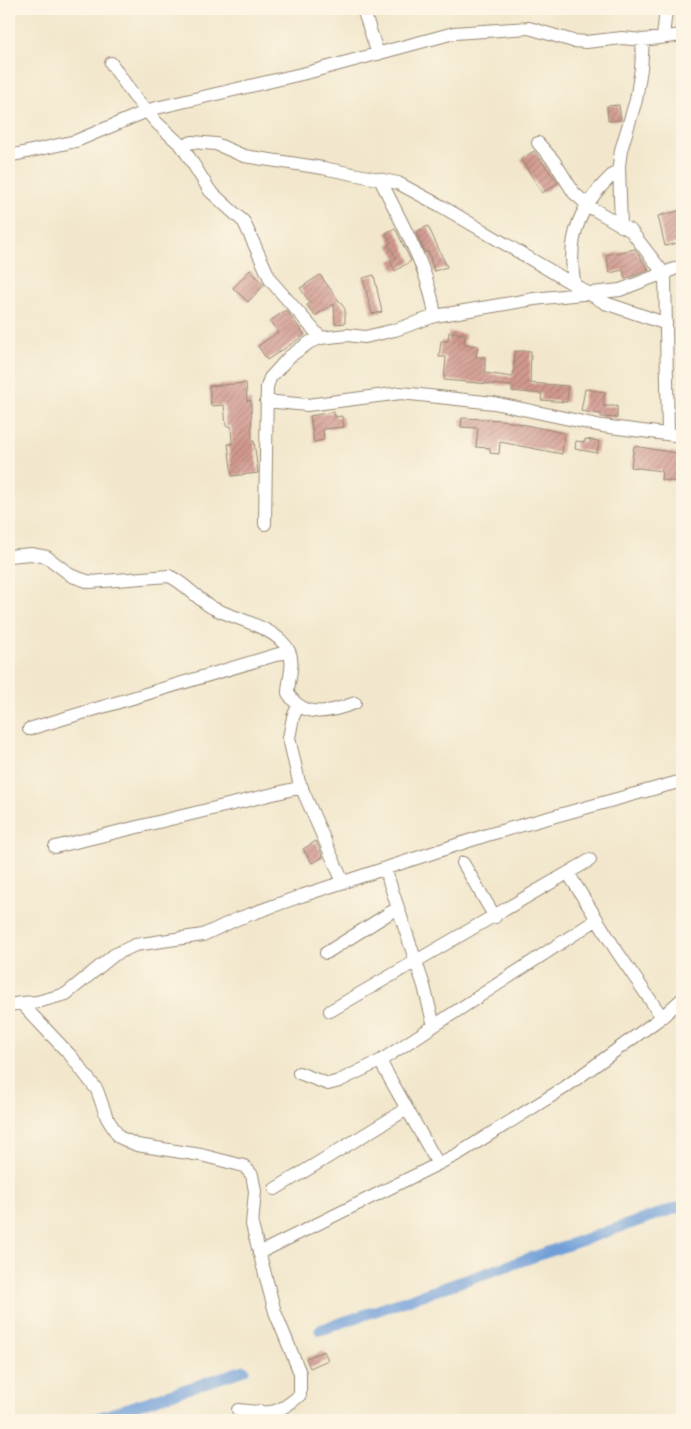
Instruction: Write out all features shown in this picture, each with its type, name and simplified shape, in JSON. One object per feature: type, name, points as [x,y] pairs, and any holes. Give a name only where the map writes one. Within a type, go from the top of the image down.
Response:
[{"type":"street","points":[[363,9],[378,54]]},
{"type":"street","points":[[663,37],[666,9]]},
{"type":"street","points":[[9,156],[76,141],[147,111],[378,54],[454,33],[515,28],[540,30],[573,41],[622,38],[643,40],[682,35]]},
{"type":"street","points":[[621,226],[619,170],[621,150],[636,100],[643,40]]},
{"type":"street","points":[[110,62],[133,95],[157,123],[182,146],[210,191],[244,222],[271,281],[321,338]]},
{"type":"street","points":[[182,146],[192,142],[216,144],[244,156],[398,183],[415,191],[605,303],[664,323]]},
{"type":"street","points":[[538,143],[554,162],[574,193],[588,205],[631,231],[664,275],[668,434]]},
{"type":"street","points":[[575,286],[572,269],[572,241],[575,228],[588,205],[606,180],[619,170]]},
{"type":"street","points":[[380,179],[426,277],[432,296],[435,316]]},
{"type":"street","points":[[265,524],[266,401],[270,378],[298,349],[321,338],[348,335],[365,337],[396,330],[435,316],[534,299],[620,290],[664,275],[682,266]]},
{"type":"street","points":[[266,401],[307,405],[401,393],[494,403],[602,426],[682,436]]},
{"type":"street","points":[[9,556],[31,554],[47,557],[72,576],[90,582],[169,576],[178,580],[212,607],[253,624],[276,637],[289,651],[292,664],[288,693],[298,706],[322,713],[355,703]]},
{"type":"street","points":[[29,729],[289,651]]},
{"type":"street","points":[[298,706],[293,717],[289,738],[302,786],[343,882]]},
{"type":"street","points":[[15,1004],[37,1002],[66,994],[114,955],[135,945],[203,935],[237,919],[487,835],[682,781]]},
{"type":"street","points":[[55,847],[302,786]]},
{"type":"street","points":[[330,1011],[495,917],[590,860]]},
{"type":"street","points":[[463,864],[495,917]]},
{"type":"street","points":[[384,869],[434,1026]]},
{"type":"street","points":[[568,873],[596,920],[662,1017]]},
{"type":"street","points":[[326,953],[396,908]]},
{"type":"street","points":[[299,1073],[328,1084],[339,1081],[380,1061],[596,920]]},
{"type":"street","points":[[259,1253],[438,1164],[564,1088],[662,1017],[682,999]]},
{"type":"street","points":[[15,1004],[71,1056],[97,1090],[107,1118],[119,1137],[137,1145],[201,1155],[244,1166],[252,1175],[255,1191],[252,1225],[275,1312],[300,1373],[300,1395],[285,1409],[268,1412],[238,1410]]},
{"type":"street","points":[[380,1061],[438,1164]]},
{"type":"street","points":[[275,1189],[407,1109]]},
{"type":"building","points":[[619,105],[621,120],[608,121],[607,106]]},
{"type":"building","points":[[534,151],[558,183],[542,193],[521,159]]},
{"type":"building","points":[[682,210],[682,242],[665,246],[658,216]]},
{"type":"building","points":[[428,226],[447,267],[434,271],[428,251],[425,253],[416,232]]},
{"type":"building","points":[[395,228],[411,261],[395,271],[390,261],[396,258],[388,244],[391,243],[386,233]]},
{"type":"building","points":[[635,249],[649,270],[625,279],[623,270],[610,273],[606,255]]},
{"type":"building","points":[[250,270],[264,285],[248,302],[233,288]]},
{"type":"building","points":[[320,275],[345,309],[345,323],[335,324],[334,304],[315,316],[307,305],[310,303],[300,288]]},
{"type":"building","points":[[374,275],[382,312],[372,314],[363,278]]},
{"type":"building","points":[[286,310],[305,335],[267,360],[258,346],[278,332],[270,321]]},
{"type":"building","points":[[449,332],[465,334],[464,344],[478,346],[476,357],[485,357],[485,373],[513,377],[515,351],[531,351],[530,383],[568,386],[567,402],[541,400],[542,394],[512,391],[512,386],[444,380],[446,357],[439,357],[441,341],[448,341]]},
{"type":"building","points":[[246,383],[247,401],[251,400],[252,442],[254,441],[258,473],[232,476],[228,444],[232,444],[231,426],[226,426],[224,405],[211,406],[209,386]]},
{"type":"building","points":[[585,389],[605,392],[603,406],[617,406],[617,418],[601,417],[601,414],[581,411]]},
{"type":"building","points":[[334,412],[335,417],[342,416],[344,427],[323,429],[324,440],[314,442],[310,416]]},
{"type":"building","points":[[462,418],[502,420],[564,433],[562,454],[500,442],[499,454],[490,453],[490,448],[476,447],[478,428],[461,427]]},
{"type":"building","points":[[585,439],[599,441],[597,453],[575,449],[576,441],[585,442]]},
{"type":"building","points":[[634,446],[682,454],[682,482],[661,480],[662,471],[631,467]]},
{"type":"building","points":[[316,841],[323,857],[312,863],[303,849]]},
{"type":"building","points":[[324,1351],[328,1360],[310,1368],[306,1358]]},
{"type":"waterway","points":[[320,1330],[682,1206]]},
{"type":"waterway","points":[[92,1420],[244,1370]]}]
